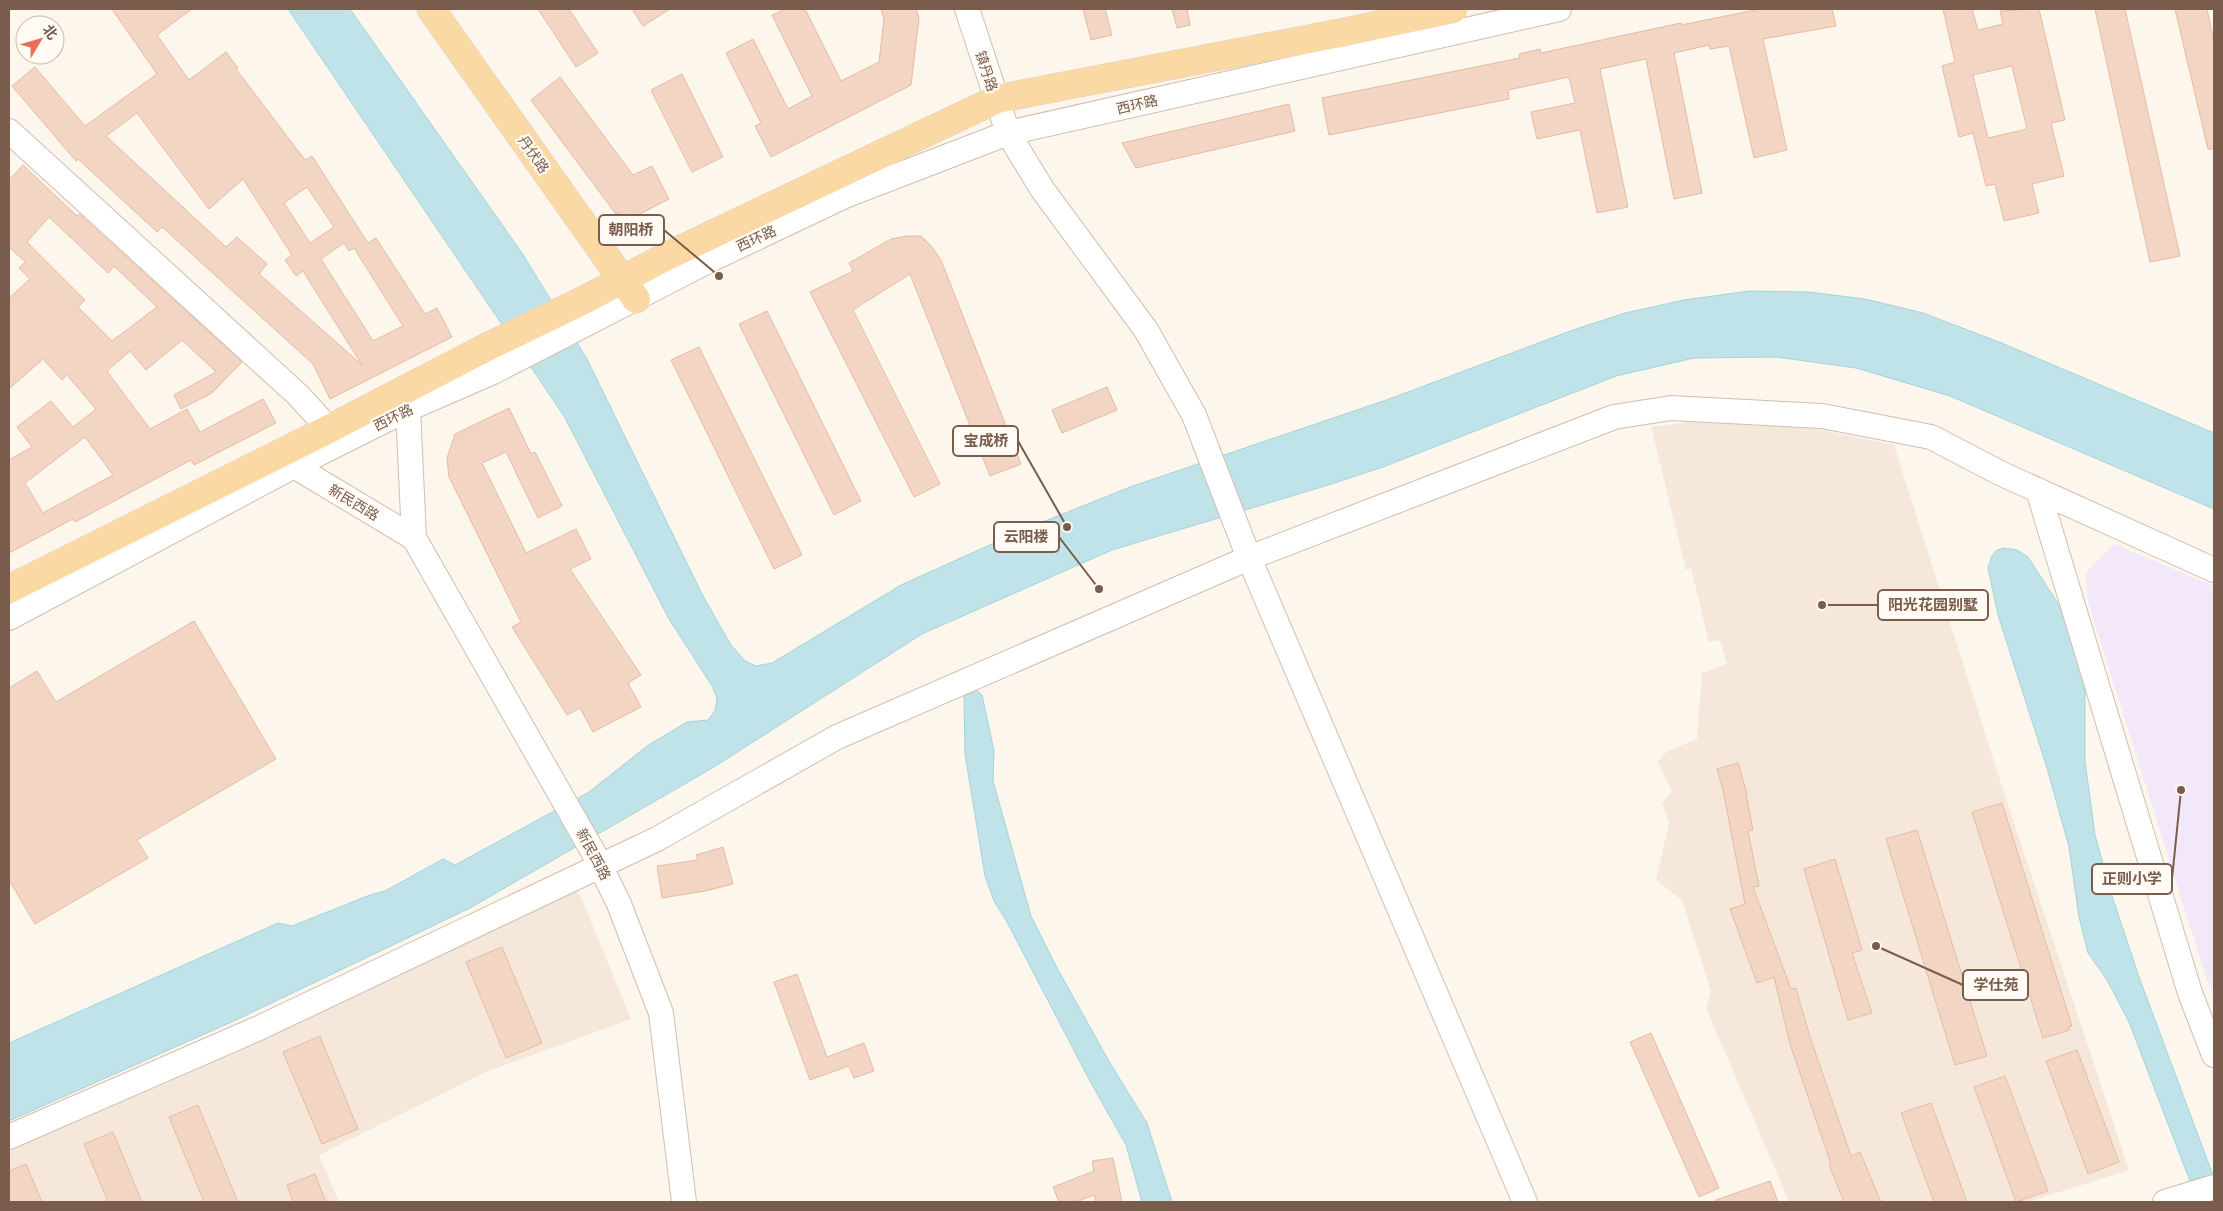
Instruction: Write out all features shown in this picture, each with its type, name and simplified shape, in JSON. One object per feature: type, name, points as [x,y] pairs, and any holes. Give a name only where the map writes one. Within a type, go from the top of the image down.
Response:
[{"type":"main road","name":"丹伏路","points":[[431,9],[629,290]]},
{"type":"main road","name":"西环路","points":[[9,589],[335,436],[575,317],[629,290],[669,255],[997,99],[1335,34],[1452,9]]},
{"type":"street","name":"镇丹路","points":[[967,9],[1008,133],[1042,189],[1146,330],[1198,425],[1249,558],[1525,1202]]},
{"type":"street","name":"西环路","points":[[629,290],[710,260],[847,195],[1008,133],[1559,9]]},
{"type":"street","points":[[9,131],[298,395],[335,436]]},
{"type":"street","name":"西环路","points":[[9,618],[294,466],[335,436],[408,409],[488,360]]},
{"type":"street","points":[[9,1137],[259,1028],[598,861],[656,839],[837,737],[1249,558],[1614,417],[1671,408],[1822,416],[1931,437],[2038,490],[2214,570]]},
{"type":"street","name":"新民西路","points":[[408,409],[414,538],[598,861],[619,904],[661,1013],[684,1202]]},
{"type":"street","name":"新民西路","points":[[294,466],[414,538]]},
{"type":"street","points":[[2038,490],[2190,993],[2214,1055]]},
{"type":"street","points":[[2165,1202],[2214,1187]]},
{"type":"shaded area","points":[[1705,420],[1806,427],[1894,445],[1997,771],[2129,1170],[2028,1202],[1789,1202],[1706,1008],[1711,991],[1682,900],[1656,880],[1669,822],[1662,803],[1672,791],[1658,762],[1667,751],[1697,739],[1702,673],[1727,664],[1720,640],[1709,642],[1691,568],[1686,570],[1651,427]]},
{"type":"shaded area","points":[[2114,544],[2214,586],[2214,995],[2206,977],[2088,602],[2086,573]]},
{"type":"shaded area","points":[[574,886],[581,897],[631,1019],[486,1072],[319,1155],[339,1202],[9,1202],[9,1145],[252,1044]]},
{"type":"water","points":[[288,9],[350,9],[522,253],[587,359],[703,596],[731,645],[745,661],[756,666],[772,663],[901,585],[1025,529],[1130,487],[1392,398],[1573,330],[1625,313],[1684,300],[1749,291],[1809,292],[1865,299],[1923,313],[1999,342],[2214,433],[2214,509],[1950,396],[1856,368],[1776,357],[1694,358],[1616,376],[1383,467],[1112,550],[922,634],[714,767],[470,908],[236,1020],[9,1121],[9,1043],[278,923],[292,926],[370,895],[385,891],[443,859],[455,865],[589,792],[647,746],[687,722],[708,720],[715,711],[717,698],[712,686],[669,619],[564,416]]},
{"type":"water","points":[[2004,548],[2017,550],[2028,557],[2057,602],[2074,641],[2085,686],[2085,761],[2095,835],[2112,896],[2139,977],[2214,1178],[2214,1202],[2198,1202],[2129,1022],[2107,980],[2088,953],[2079,917],[2069,847],[2047,768],[1998,615],[1988,568],[1992,556],[1997,550]]},
{"type":"water","points":[[976,690],[982,695],[994,751],[993,781],[1031,916],[1056,966],[1110,1063],[1147,1123],[1172,1202],[1142,1202],[1126,1145],[994,901],[985,876],[965,754],[964,696]]},
{"type":"building","points":[[112,9],[192,9],[157,35],[189,80],[226,52],[238,68],[236,69],[305,160],[312,156],[368,243],[376,238],[425,314],[437,308],[452,337],[330,399],[313,364],[162,227],[157,232],[78,159],[76,161],[12,86],[35,67],[85,126],[157,74]],"holes":[[[137,113],[209,209],[243,179],[292,255],[285,260],[296,276],[303,271],[362,365],[259,274],[267,264],[237,237],[226,247],[106,136]],[[307,187],[334,227],[310,243],[284,203]],[[344,243],[349,251],[354,248],[403,326],[373,341],[321,259]]]},
{"type":"building","points":[[538,9],[569,9],[598,53],[576,67]]},
{"type":"building","points":[[632,9],[670,9],[643,26]]},
{"type":"building","points":[[785,9],[805,9],[841,81],[879,62],[884,18],[881,9],[916,9],[919,18],[911,85],[771,157],[755,126],[761,123],[726,53],[753,39],[788,109],[812,96],[772,15]]},
{"type":"building","points":[[1083,9],[1105,9],[1112,35],[1091,40]]},
{"type":"building","points":[[1172,9],[1187,9],[1190,25],[1177,28]]},
{"type":"building","points":[[1760,9],[1832,9],[1836,26],[1763,39],[1787,150],[1754,158],[1729,46],[1710,49],[1709,45],[1674,53],[1702,193],[1674,199],[1646,59],[1600,69],[1628,207],[1597,213],[1580,130],[1537,139],[1531,112],[1575,103],[1569,77],[1508,90],[1509,99],[1329,135],[1322,98],[1520,58],[1519,54],[1540,49],[1541,53],[1681,23],[1681,25]]},
{"type":"building","points":[[1943,9],[1972,9],[1978,30],[2003,24],[2000,11],[2039,9],[2065,120],[2051,123],[2064,176],[2032,184],[2039,213],[2004,221],[1995,184],[1986,186],[1973,133],[1959,137],[1942,66],[1955,62]],"holes":[[[2012,66],[2027,129],[1988,138],[1973,75]]]},
{"type":"building","points":[[2095,9],[2125,9],[2180,256],[2150,262]]},
{"type":"building","points":[[2175,9],[2207,9],[2214,42],[2214,149],[2208,149]]},
{"type":"building","points":[[682,74],[723,157],[692,172],[651,90]]},
{"type":"building","points":[[560,77],[633,175],[652,166],[669,199],[634,217],[615,213],[531,100]]},
{"type":"building","points":[[1289,104],[1295,131],[1136,168],[1122,143]]},
{"type":"building","points":[[23,165],[77,216],[79,214],[242,362],[212,393],[181,409],[174,395],[216,372],[182,340],[146,370],[130,351],[107,371],[150,429],[187,409],[200,432],[263,399],[276,423],[194,465],[191,460],[75,522],[73,519],[9,553],[9,460],[32,447],[17,427],[51,401],[73,427],[96,409],[67,375],[62,380],[43,359],[9,389],[9,298],[30,279],[19,268],[25,262],[9,247],[9,180]],"holes":[[[49,217],[108,273],[114,266],[157,307],[112,341],[78,307],[85,300],[27,242]],[[85,437],[113,475],[43,513],[25,483]]]},
{"type":"building","points":[[921,236],[941,260],[1021,464],[990,476],[910,274],[853,310],[940,484],[914,497],[810,292],[853,271],[849,263],[891,239]]},
{"type":"building","points":[[767,311],[861,501],[834,515],[739,324]]},
{"type":"building","points":[[699,347],[802,555],[774,569],[671,360]]},
{"type":"building","points":[[1107,387],[1117,410],[1062,433],[1052,410]]},
{"type":"building","points":[[509,408],[531,454],[535,452],[562,506],[538,518],[506,452],[482,463],[526,553],[576,529],[591,559],[570,569],[641,675],[628,683],[641,707],[593,732],[580,708],[567,715],[512,627],[521,622],[449,477],[447,458],[455,434]]},
{"type":"building","points":[[194,621],[276,759],[137,840],[148,858],[35,924],[9,880],[9,688],[37,671],[56,702]]},
{"type":"building","points":[[1738,763],[1747,794],[1753,830],[1748,831],[1759,886],[1753,887],[1791,989],[1796,988],[1810,1037],[1851,1156],[1860,1152],[1881,1202],[1844,1202],[1829,1165],[1831,1164],[1790,1044],[1774,977],[1757,983],[1730,909],[1745,904],[1723,790],[1717,769]]},
{"type":"building","points":[[2002,803],[2072,1026],[2068,1027],[2070,1030],[2043,1038],[1972,812]]},
{"type":"building","points":[[1917,830],[1987,1056],[1955,1065],[1886,839]]},
{"type":"building","points":[[723,847],[733,884],[662,898],[657,866],[698,860],[696,855]]},
{"type":"building","points":[[1835,859],[1862,950],[1852,953],[1872,1013],[1848,1020],[1804,869]]},
{"type":"building","points":[[502,947],[542,1043],[506,1058],[466,962]]},
{"type":"building","points":[[797,974],[827,1057],[864,1043],[874,1071],[854,1078],[849,1066],[810,1080],[774,982]]},
{"type":"building","points":[[1651,1033],[1719,1188],[1699,1197],[1630,1042]]},
{"type":"building","points":[[320,1036],[358,1129],[322,1144],[283,1052]]},
{"type":"building","points":[[2077,1050],[2119,1162],[2088,1174],[2046,1061]]},
{"type":"building","points":[[2005,1076],[2048,1191],[2016,1202],[1974,1087]]},
{"type":"building","points":[[1931,1103],[1967,1202],[1934,1202],[1901,1113]]},
{"type":"building","points":[[198,1105],[238,1202],[204,1202],[169,1117]]},
{"type":"building","points":[[113,1132],[142,1202],[108,1202],[84,1144]]},
{"type":"building","points":[[1113,1158],[1122,1202],[1096,1202],[1094,1195],[1076,1202],[1059,1202],[1053,1187],[1094,1171],[1092,1161]]},
{"type":"building","points":[[26,1164],[42,1202],[9,1202],[9,1171]]},
{"type":"building","points":[[315,1174],[326,1202],[293,1202],[287,1185]]},
{"type":"building","points":[[1770,1181],[1778,1202],[1716,1202],[1716,1200]]},
{"type":"place","name":"朝阳桥","points":[[719,276]]},
{"type":"place","name":"宝成桥","points":[[1067,527]]},
{"type":"place","name":"云阳楼","points":[[1099,589]]},
{"type":"place","name":"阳光花园别墅","points":[[1822,605]]},
{"type":"place","name":"正则小学","points":[[2181,790]]},
{"type":"place","name":"学仕苑","points":[[1876,946]]}]
